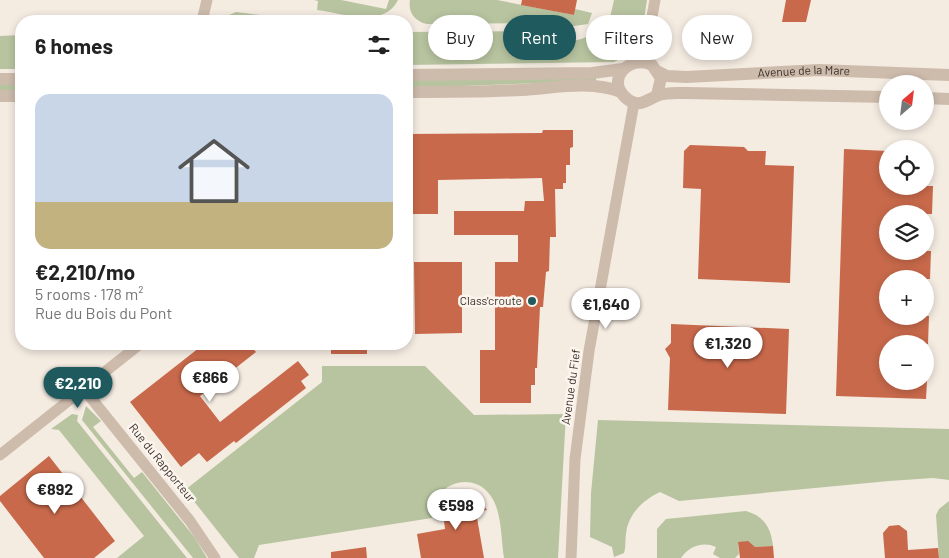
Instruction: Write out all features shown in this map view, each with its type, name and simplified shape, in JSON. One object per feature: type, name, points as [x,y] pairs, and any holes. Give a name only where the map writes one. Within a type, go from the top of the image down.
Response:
[{"type":"street","points":[[203,15],[207,0]]},
{"type":"street","points":[[644,61],[655,0]]},
{"type":"street","points":[[621,92],[619,80],[623,69],[630,63],[644,61],[652,65],[659,72],[661,84],[657,95]]},
{"type":"street","points":[[413,75],[592,73],[623,69]]},
{"type":"street","name":"Avenue de la Mare","points":[[659,72],[667,76],[686,78],[820,70],[949,75]]},
{"type":"street","points":[[0,79],[15,79]]},
{"type":"street","points":[[413,92],[488,91],[588,86],[606,87],[621,92],[634,102]]},
{"type":"street","name":"Avenue de la Mare","points":[[634,102],[647,102],[657,95],[726,92],[879,97]]},
{"type":"street","points":[[0,96],[15,96]]},
{"type":"street","points":[[934,98],[949,99]]},
{"type":"street","name":"Avenue du Fief","points":[[571,558],[574,459],[589,351],[634,102]]},
{"type":"street","points":[[0,455],[132,350]]},
{"type":"street","name":"Rue du Rapporteur","points":[[83,388],[190,521],[215,558]]},
{"type":"green space","points":[[314,0],[341,0],[386,9],[389,0],[398,0],[392,9],[380,15],[344,15],[317,10],[318,1]]},
{"type":"green space","points":[[410,0],[497,0],[574,15],[503,15],[503,23],[493,23],[493,15],[428,15],[427,24],[415,18],[410,8]]},
{"type":"green space","points":[[614,0],[647,0],[644,15],[611,15]]},
{"type":"green space","points":[[575,9],[592,13],[591,15],[586,15],[586,24],[576,26]]},
{"type":"green space","points":[[236,12],[259,15],[229,15]]},
{"type":"green space","points":[[493,31],[503,31],[503,60],[576,60],[576,40],[585,38],[586,60],[618,60],[614,62],[413,65],[413,32],[428,32],[428,60],[493,60]]},
{"type":"green space","points":[[15,35],[15,69],[0,69],[0,36]]},
{"type":"green space","points":[[596,77],[596,81],[413,88],[413,79]]},
{"type":"green space","points":[[0,82],[15,82],[15,91],[0,91]]},
{"type":"green space","points":[[322,366],[425,366],[474,415],[566,414],[558,558],[504,558],[499,517],[494,501],[482,487],[462,482],[444,490],[437,498],[433,507],[432,518],[259,545],[254,558],[239,558],[185,490],[322,382]]},
{"type":"green space","points":[[86,406],[101,421],[93,427],[134,478],[142,472],[195,538],[207,558],[193,558],[82,420]]},
{"type":"green space","points":[[72,414],[78,415],[77,421],[187,558],[117,558],[144,536],[59,430],[51,429]]},
{"type":"green space","points":[[598,420],[949,429],[949,480],[933,478],[889,481],[679,501],[660,492],[637,508],[627,527],[624,553],[614,557],[612,547],[590,537],[591,493]]},
{"type":"green space","points":[[949,501],[949,558],[939,558],[936,515],[939,509]]},
{"type":"green space","points":[[746,511],[758,516],[766,524],[773,546],[755,547],[738,542],[739,554],[735,558],[720,558],[713,554],[716,547],[701,545],[688,550],[681,558],[657,558],[657,529],[666,519]]},
{"type":"building","points":[[522,0],[577,0],[574,15],[521,5]]},
{"type":"building","points":[[786,0],[811,0],[806,22],[782,22]]},
{"type":"building","points":[[543,130],[573,130],[573,147],[570,148],[570,165],[566,165],[566,183],[563,183],[563,189],[555,189],[556,237],[550,237],[549,271],[546,272],[543,307],[540,307],[537,368],[535,368],[535,385],[531,385],[531,403],[480,403],[480,350],[495,350],[495,262],[518,262],[518,235],[454,235],[454,211],[524,211],[525,201],[544,201],[542,178],[438,180],[438,214],[413,214],[413,134],[542,133]]},
{"type":"building","points":[[690,145],[744,147],[748,151],[766,151],[765,165],[794,166],[790,283],[698,279],[701,189],[683,188],[684,151]]},
{"type":"building","points":[[844,149],[879,151],[879,195],[933,195],[932,205],[879,205],[879,260],[931,260],[930,270],[879,270],[879,325],[929,325],[928,335],[879,335],[879,390],[926,390],[926,399],[836,396]]},
{"type":"building","points":[[414,262],[462,262],[462,333],[415,334]]},
{"type":"building","points":[[671,324],[789,329],[786,414],[668,410],[670,358],[665,349],[671,343]]},
{"type":"building","points":[[196,350],[254,350],[256,352],[200,396],[220,422],[298,361],[309,375],[301,381],[306,388],[236,443],[234,441],[207,462],[199,453],[181,467],[130,402]]},
{"type":"building","points":[[331,350],[367,350],[367,354],[331,354]]},
{"type":"building","points":[[49,456],[115,541],[94,558],[44,558],[0,501],[0,496]]},
{"type":"building","points":[[468,492],[476,496],[487,510],[476,512],[484,558],[421,558],[417,534],[445,529],[443,512],[445,504],[455,495]]},
{"type":"building","points":[[899,525],[907,531],[908,550],[938,548],[939,558],[885,558],[883,533],[889,526]]},
{"type":"building","points":[[748,541],[755,547],[773,546],[774,558],[740,558],[738,542]]},
{"type":"building","points":[[366,547],[367,558],[331,558],[331,552]]},
{"type":"place","name":"Class'croute","points":[[532,301]]}]
